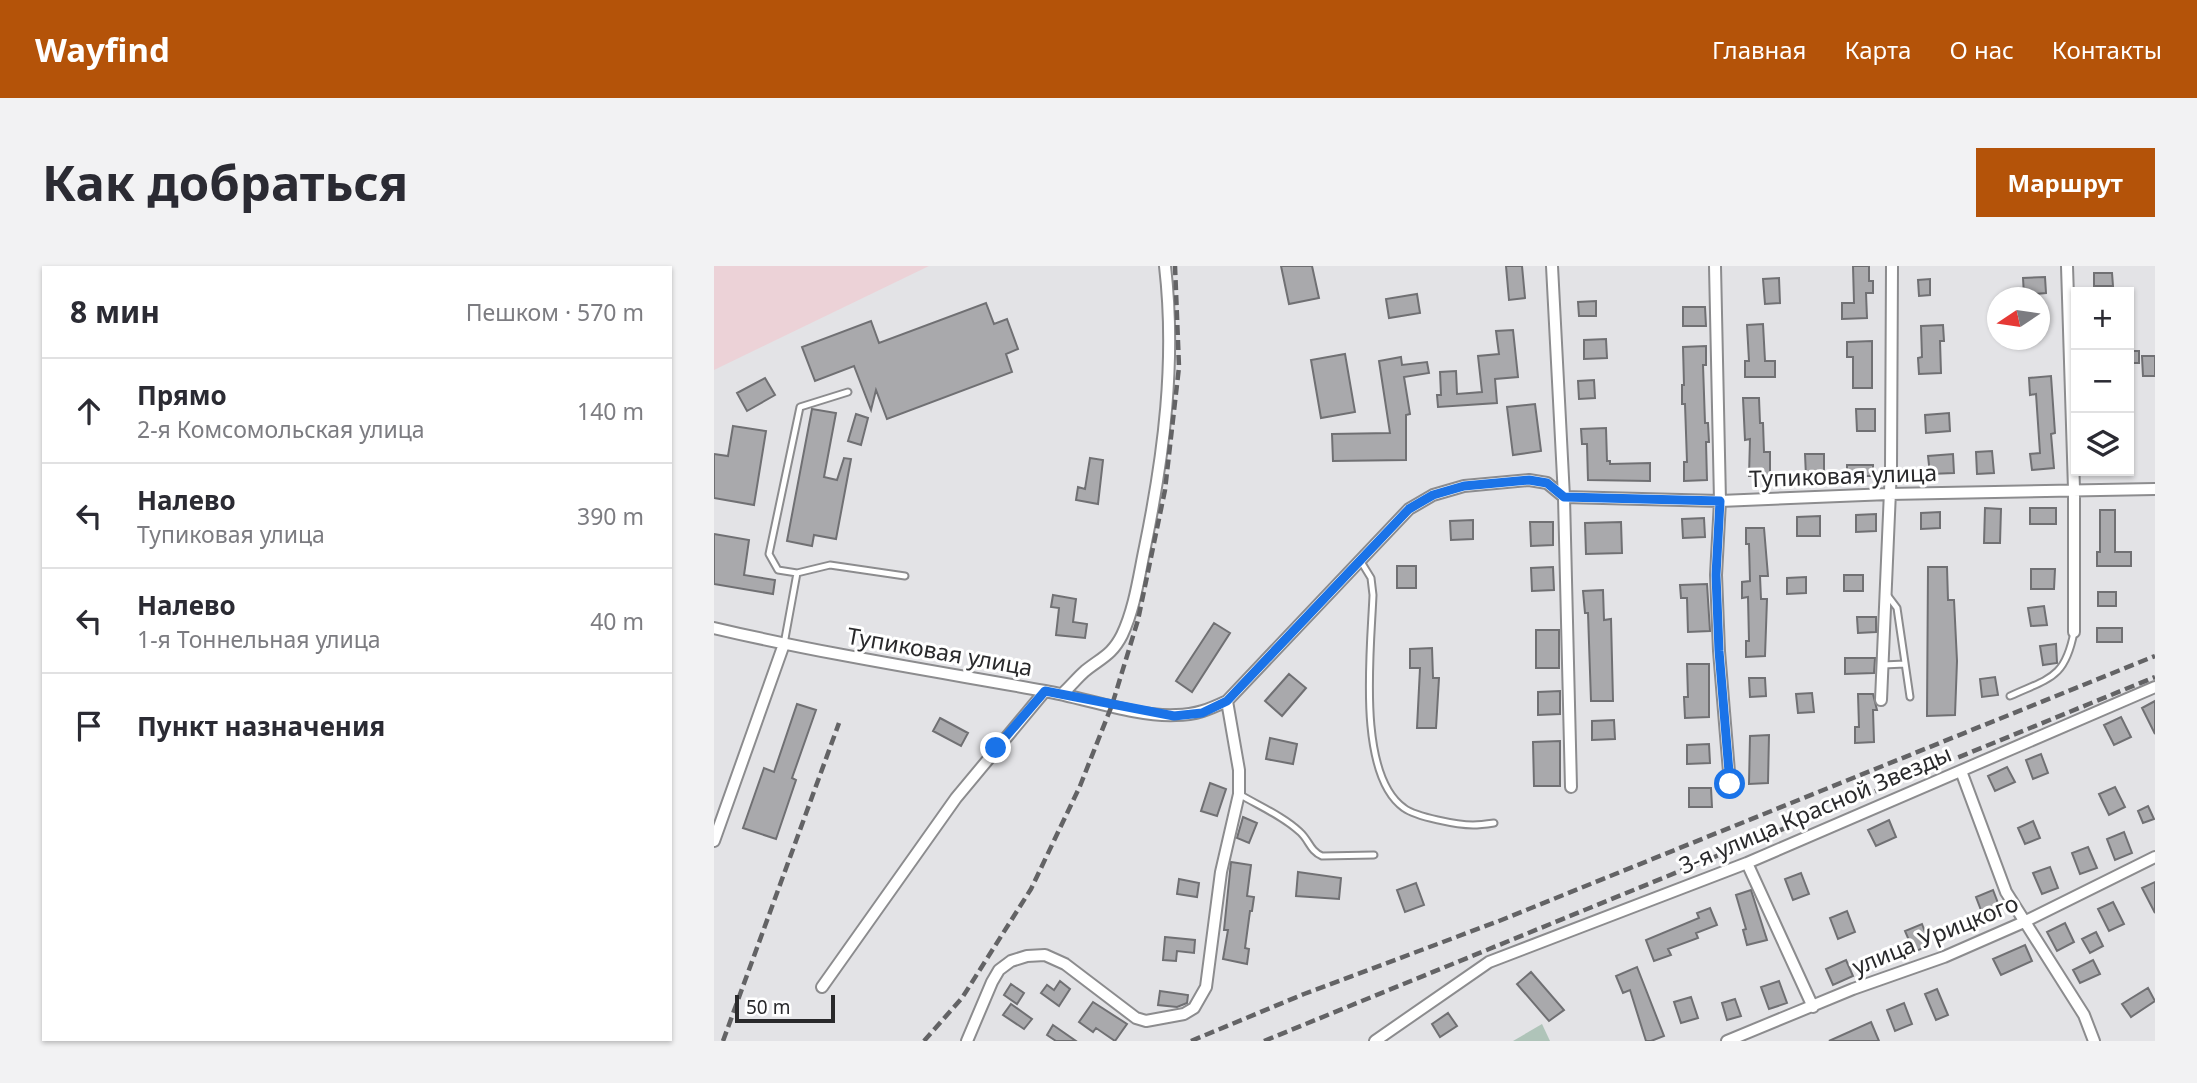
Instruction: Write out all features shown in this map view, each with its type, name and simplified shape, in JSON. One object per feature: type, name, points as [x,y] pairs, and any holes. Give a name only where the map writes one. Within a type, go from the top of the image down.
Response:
[{"type":"street","points":[[1062,694],[1085,671],[1109,655],[1122,633],[1136,588],[1158,477],[1168,392],[1170,340],[1165,266]]},
{"type":"street","points":[[1552,266],[1564,497],[1571,788]]},
{"type":"street","points":[[1716,266],[1720,501],[1717,588],[1719,651],[1730,784]]},
{"type":"street","points":[[1881,700],[1891,468],[1892,266]]},
{"type":"street","points":[[2067,266],[2074,489],[2074,632]]},
{"type":"street","name":"Тупиковая улица","points":[[714,628],[890,666],[1045,691],[1174,716],[1202,713],[1227,701],[1409,509],[1433,495],[1464,486],[1529,480],[1547,483],[1564,497],[1720,501],[1889,494],[2155,489]]},
{"type":"street","points":[[714,841],[784,644]]},
{"type":"street","name":"3-я улица Красной Звезды","points":[[1375,1041],[1489,962],[1747,863],[2155,687]]},
{"type":"street","points":[[822,987],[956,798],[1045,691]]},
{"type":"street","points":[[967,1041],[999,970],[1011,961],[1027,956],[1045,954],[1065,964],[1136,1018],[1146,1021],[1184,1014],[1194,1008],[1206,987],[1221,872],[1239,794],[1239,770],[1227,701]]},
{"type":"street","points":[[1961,771],[2006,892],[2084,1015],[2094,1041]]},
{"type":"street","name":"улица Урицкого","points":[[1727,1041],[1853,989],[1944,957],[2024,922],[2155,857]]},
{"type":"street","points":[[1747,863],[1813,1007]]},
{"type":"lane","points":[[848,392],[800,407],[769,554],[778,570],[797,573],[830,565],[905,576]]},
{"type":"lane","points":[[1360,560],[1371,578],[1373,596],[1369,722],[1387,790],[1405,809],[1422,815],[1472,825],[1494,823]]},
{"type":"lane","points":[[784,644],[797,573]]},
{"type":"lane","points":[[1887,596],[1897,608],[1910,698]]},
{"type":"lane","points":[[2010,696],[2056,675],[2071,649],[2074,632]]},
{"type":"lane","points":[[1882,665],[1905,664]]},
{"type":"lane","points":[[1239,794],[1303,834],[1315,853],[1322,856],[1374,855]]},
{"type":"shaded area","points":[[714,266],[929,266],[714,370]]},
{"type":"green space","points":[[1542,1024],[1550,1041],[1513,1041]]},
{"type":"building","points":[[1281,266],[1312,266],[1319,298],[1289,304]]},
{"type":"building","points":[[1506,266],[1522,266],[1525,298],[1509,300]]},
{"type":"building","points":[[1853,266],[1869,266],[1869,281],[1873,281],[1873,293],[1866,293],[1867,318],[1842,319],[1842,303],[1854,303]]},
{"type":"building","points":[[2094,273],[2112,273],[2113,286],[2094,286]]},
{"type":"building","points":[[2045,277],[2046,287],[2024,287],[2023,278]]},
{"type":"building","points":[[1779,278],[1780,303],[1765,304],[1763,279]]},
{"type":"building","points":[[1930,279],[1930,295],[1919,296],[1918,280]]},
{"type":"building","points":[[1417,294],[1420,313],[1389,318],[1386,299]]},
{"type":"building","points":[[1596,301],[1596,316],[1579,316],[1578,302]]},
{"type":"building","points":[[986,303],[994,324],[1007,319],[1018,349],[1006,354],[1012,372],[887,419],[876,390],[871,410],[854,366],[815,381],[802,347],[871,321],[879,343]]},
{"type":"building","points":[[1683,307],[1705,307],[1706,326],[1683,326]]},
{"type":"building","points":[[1763,324],[1765,361],[1775,361],[1775,377],[1745,377],[1745,361],[1749,361],[1747,325]]},
{"type":"building","points":[[1943,325],[1944,341],[1940,341],[1941,373],[1919,374],[1918,358],[1922,357],[1921,326]]},
{"type":"building","points":[[1513,330],[1518,377],[1495,379],[1497,403],[1438,407],[1437,395],[1441,395],[1440,372],[1456,371],[1457,394],[1482,392],[1478,356],[1499,354],[1496,331]]},
{"type":"building","points":[[1606,339],[1607,358],[1584,359],[1584,340]]},
{"type":"building","points":[[1872,341],[1872,388],[1853,388],[1853,357],[1847,357],[1847,342]]},
{"type":"building","points":[[1706,346],[1706,365],[1703,365],[1705,423],[1708,423],[1709,442],[1706,442],[1707,480],[1684,481],[1684,462],[1687,462],[1685,404],[1682,404],[1683,347]]},
{"type":"building","points":[[2134,351],[2139,351],[2139,363],[2134,363]]},
{"type":"building","points":[[1345,354],[1355,412],[1321,418],[1311,360]]},
{"type":"building","points":[[2142,356],[2155,356],[2155,376],[2143,376]]},
{"type":"building","points":[[1401,357],[1402,365],[1427,362],[1429,373],[1404,377],[1410,414],[1406,415],[1406,460],[1333,461],[1332,434],[1390,433],[1379,361]]},
{"type":"building","points":[[2051,376],[2055,433],[2051,434],[2054,468],[2032,470],[2030,454],[2040,453],[2036,394],[2030,395],[2029,378]]},
{"type":"building","points":[[765,378],[775,395],[747,411],[737,393]]},
{"type":"building","points":[[1594,380],[1595,398],[1579,399],[1578,381]]},
{"type":"building","points":[[1743,398],[1759,398],[1764,452],[1770,452],[1770,476],[1749,476],[1750,439],[1745,440]]},
{"type":"building","points":[[1535,404],[1541,451],[1513,455],[1507,407]]},
{"type":"building","points":[[812,409],[836,413],[824,477],[837,480],[844,458],[851,459],[836,539],[814,535],[812,546],[787,541]]},
{"type":"building","points":[[1856,409],[1875,409],[1875,431],[1857,431]]},
{"type":"building","points":[[1949,413],[1950,431],[1926,433],[1925,415]]},
{"type":"building","points":[[856,414],[868,418],[861,445],[848,441]]},
{"type":"building","points":[[733,426],[766,431],[754,505],[714,498],[714,454],[728,456]]},
{"type":"building","points":[[1606,428],[1607,461],[1610,461],[1610,464],[1650,463],[1650,481],[1588,480],[1587,444],[1582,444],[1581,429]]},
{"type":"building","points":[[1992,451],[1994,473],[1977,474],[1976,452]]},
{"type":"building","points":[[1805,454],[1824,454],[1824,476],[1806,476]]},
{"type":"building","points":[[1953,454],[1954,473],[1930,474],[1928,456]]},
{"type":"building","points":[[1090,458],[1103,460],[1098,504],[1076,500],[1078,487],[1085,489]]},
{"type":"building","points":[[1847,465],[1873,465],[1873,476],[1847,476]]},
{"type":"building","points":[[1985,508],[2001,509],[2000,543],[1984,543]]},
{"type":"building","points":[[2030,508],[2056,508],[2056,524],[2030,524]]},
{"type":"building","points":[[2100,510],[2115,510],[2115,552],[2131,552],[2131,566],[2097,566],[2097,552],[2100,552]]},
{"type":"building","points":[[1940,512],[1940,528],[1921,529],[1921,513]]},
{"type":"building","points":[[1876,514],[1876,531],[1856,532],[1856,515]]},
{"type":"building","points":[[1820,516],[1820,536],[1797,536],[1797,517]]},
{"type":"building","points":[[1704,518],[1705,537],[1683,538],[1682,519]]},
{"type":"building","points":[[1473,520],[1473,539],[1451,540],[1450,521]]},
{"type":"building","points":[[1530,522],[1553,522],[1553,545],[1531,546]]},
{"type":"building","points":[[1621,522],[1622,553],[1586,554],[1585,523]]},
{"type":"building","points":[[1746,528],[1764,528],[1768,576],[1760,576],[1761,599],[1767,599],[1765,656],[1746,657],[1746,641],[1749,641],[1748,597],[1742,598],[1742,582],[1750,581]]},
{"type":"building","points":[[714,534],[749,540],[744,575],[775,580],[773,594],[714,584]]},
{"type":"building","points":[[1397,566],[1416,566],[1416,588],[1397,588]]},
{"type":"building","points":[[1553,567],[1554,590],[1532,591],[1531,568]]},
{"type":"building","points":[[1928,567],[1947,567],[1948,600],[1954,600],[1957,661],[1955,715],[1927,716]]},
{"type":"building","points":[[2031,569],[2055,569],[2054,589],[2031,589]]},
{"type":"building","points":[[1844,575],[1863,575],[1863,591],[1844,591]]},
{"type":"building","points":[[1806,577],[1806,593],[1787,594],[1787,578]]},
{"type":"building","points":[[1707,584],[1710,631],[1688,632],[1687,598],[1681,598],[1680,585]]},
{"type":"building","points":[[1603,590],[1604,620],[1611,619],[1613,701],[1591,701],[1588,613],[1585,613],[1583,591]]},
{"type":"building","points":[[2098,592],[2116,592],[2116,606],[2098,606]]},
{"type":"building","points":[[1053,595],[1076,599],[1073,622],[1087,624],[1085,638],[1056,635],[1059,608],[1051,607]]},
{"type":"building","points":[[2044,606],[2047,625],[2031,626],[2028,608]]},
{"type":"building","points":[[1857,617],[1876,617],[1876,632],[1858,633]]},
{"type":"building","points":[[1214,623],[1230,633],[1192,692],[1176,681]]},
{"type":"building","points":[[2097,628],[2122,628],[2122,642],[2097,642]]},
{"type":"building","points":[[1536,630],[1559,630],[1559,668],[1536,668]]},
{"type":"building","points":[[2056,644],[2057,663],[2043,665],[2040,646]]},
{"type":"building","points":[[1432,648],[1433,678],[1439,678],[1436,728],[1417,728],[1420,668],[1410,668],[1410,649]]},
{"type":"building","points":[[1845,658],[1875,658],[1874,673],[1845,674]]},
{"type":"building","points":[[1687,664],[1709,664],[1709,717],[1685,718],[1684,697],[1688,697]]},
{"type":"building","points":[[1289,674],[1306,688],[1282,716],[1265,701]]},
{"type":"building","points":[[1995,677],[1998,695],[1982,697],[1980,679]]},
{"type":"building","points":[[1749,678],[1765,678],[1766,696],[1750,697]]},
{"type":"building","points":[[1560,691],[1560,714],[1538,715],[1538,692]]},
{"type":"building","points":[[1812,693],[1814,712],[1798,713],[1796,694]]},
{"type":"building","points":[[1858,694],[1873,694],[1877,710],[1873,710],[1874,742],[1855,743],[1855,727],[1859,727]]},
{"type":"building","points":[[2155,701],[2155,734],[2142,708]]},
{"type":"building","points":[[797,704],[816,710],[792,778],[796,780],[776,839],[743,828],[764,768],[774,772]]},
{"type":"building","points":[[2121,717],[2131,737],[2114,745],[2104,725]]},
{"type":"building","points":[[940,718],[968,733],[961,746],[933,731]]},
{"type":"building","points":[[1614,720],[1615,739],[1592,740],[1592,721]]},
{"type":"building","points":[[1769,735],[1768,783],[1749,784],[1750,736]]},
{"type":"building","points":[[1270,738],[1297,744],[1293,764],[1266,759]]},
{"type":"building","points":[[1560,741],[1560,786],[1534,786],[1533,742]]},
{"type":"building","points":[[1709,744],[1710,763],[1687,764],[1687,745]]},
{"type":"building","points":[[2041,754],[2048,773],[2033,779],[2026,760]]},
{"type":"building","points":[[2007,767],[2015,782],[1995,791],[1988,776]]},
{"type":"building","points":[[1210,783],[1226,789],[1217,816],[1201,811]]},
{"type":"building","points":[[2115,787],[2125,807],[2109,815],[2099,794]]},
{"type":"building","points":[[1689,788],[1711,788],[1712,807],[1689,807]]},
{"type":"building","points":[[2148,806],[2154,819],[2143,823],[2138,811]]},
{"type":"building","points":[[1243,817],[1257,823],[1249,843],[1237,838]]},
{"type":"building","points":[[1889,820],[1896,837],[1876,846],[1868,830]]},
{"type":"building","points":[[2033,821],[2040,838],[2025,844],[2018,828]]},
{"type":"building","points":[[2124,832],[2132,853],[2115,860],[2107,839]]},
{"type":"building","points":[[2088,847],[2097,868],[2080,874],[2072,853]]},
{"type":"building","points":[[1231,862],[1251,865],[1247,896],[1254,897],[1245,948],[1249,949],[1247,964],[1223,959],[1228,930],[1224,930]]},
{"type":"building","points":[[2050,867],[2058,888],[2042,894],[2033,873]]},
{"type":"building","points":[[1298,872],[1341,878],[1339,899],[1296,896]]},
{"type":"building","points":[[1801,873],[1809,894],[1793,900],[1785,879]]},
{"type":"building","points":[[1179,879],[1199,883],[1197,897],[1177,894]]},
{"type":"building","points":[[2155,882],[2155,913],[2142,888]]},
{"type":"building","points":[[1416,883],[1424,905],[1405,912],[1397,890]]},
{"type":"building","points":[[1751,890],[1767,940],[1747,945],[1743,930],[1746,929],[1736,895]]},
{"type":"building","points":[[1993,890],[2001,911],[1984,918],[1976,897]]},
{"type":"building","points":[[2113,902],[2124,924],[2109,931],[2098,909]]},
{"type":"building","points":[[1710,908],[1717,925],[1696,933],[1698,938],[1668,949],[1671,955],[1654,961],[1646,940],[1699,918],[1697,913]]},
{"type":"building","points":[[1847,911],[1855,932],[1838,939],[1830,918]]},
{"type":"building","points":[[2065,923],[2074,942],[2057,951],[2047,932]]},
{"type":"building","points":[[1922,924],[1930,945],[1914,952],[1905,931]]},
{"type":"building","points":[[2096,932],[2103,946],[2090,953],[2082,939]]},
{"type":"building","points":[[1165,937],[1195,940],[1194,953],[1177,951],[1176,961],[1163,960]]},
{"type":"building","points":[[2025,945],[2032,961],[2001,975],[1993,959]]},
{"type":"building","points":[[1846,960],[1853,976],[1833,985],[1826,969]]},
{"type":"building","points":[[2093,960],[2100,974],[2080,983],[2073,970]]},
{"type":"building","points":[[1637,967],[1664,1036],[1651,1041],[1646,1041],[1630,990],[1623,993],[1616,976]]},
{"type":"building","points":[[1531,972],[1564,1010],[1549,1021],[1517,984]]},
{"type":"building","points":[[1060,981],[1070,989],[1059,1006],[1041,993],[1047,985],[1054,990]]},
{"type":"building","points":[[1779,981],[1787,1003],[1769,1009],[1761,987]]},
{"type":"building","points":[[1011,984],[1024,993],[1017,1004],[1004,995]]},
{"type":"building","points":[[2148,988],[2155,1001],[2131,1017],[2122,1004]]},
{"type":"building","points":[[1937,989],[1948,1015],[1936,1020],[1925,994]]},
{"type":"building","points":[[1160,991],[1188,995],[1187,1003],[1177,1007],[1158,1005]]},
{"type":"building","points":[[1691,997],[1698,1018],[1681,1023],[1674,1002]]},
{"type":"building","points":[[1735,999],[1741,1016],[1727,1020],[1722,1003]]},
{"type":"building","points":[[1093,1002],[1127,1024],[1115,1041],[1096,1028],[1093,1032],[1079,1022]]},
{"type":"building","points":[[1904,1003],[1912,1024],[1895,1031],[1887,1010]]},
{"type":"building","points":[[1011,1004],[1032,1019],[1024,1029],[1003,1015]]},
{"type":"building","points":[[1448,1013],[1457,1026],[1440,1037],[1432,1024]]},
{"type":"building","points":[[1871,1022],[1879,1041],[1829,1041]]},
{"type":"building","points":[[1053,1025],[1076,1041],[1056,1041],[1047,1035]]},
{"type":"railway","points":[[924,1041],[962,998],[1031,889],[1080,786],[1112,705],[1138,620],[1165,490],[1179,367],[1175,266]]},
{"type":"railway","points":[[1191,1041],[1304,994],[1499,921],[2155,656]]},
{"type":"railway","points":[[1264,1041],[2155,677]]},
{"type":"railway","points":[[723,1041],[839,723]]},
{"type":"route","points":[[996,748],[1045,691],[1174,716],[1202,713],[1227,701],[1409,509],[1433,495],[1464,486],[1529,480],[1547,483],[1564,497],[1720,501],[1716,575],[1730,784]]}]
